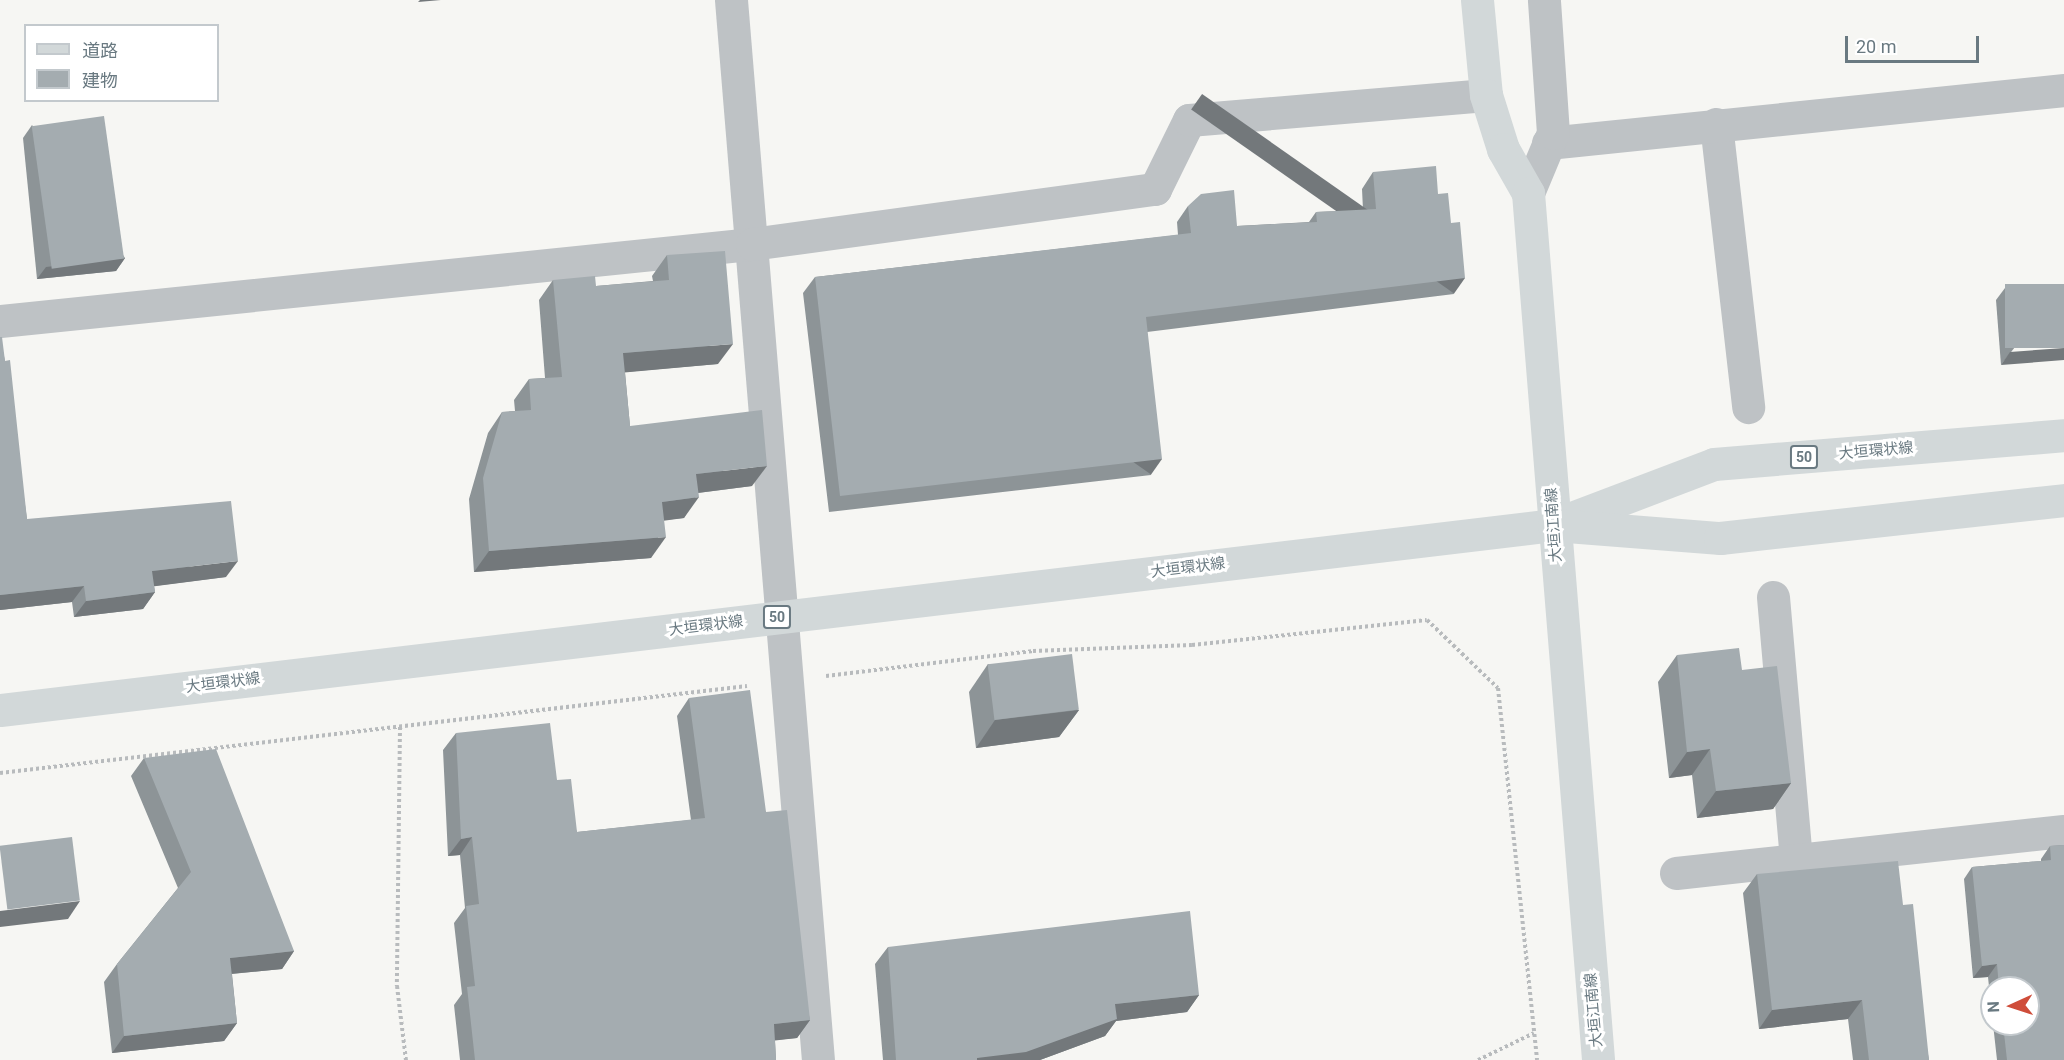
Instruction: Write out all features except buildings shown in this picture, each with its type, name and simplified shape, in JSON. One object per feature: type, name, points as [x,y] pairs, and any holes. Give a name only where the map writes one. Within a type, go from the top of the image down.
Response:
[{"type":"main road","name":"大垣江南線","points":[[1477,0],[1486,94],[1503,149],[1528,193],[1598,1060]]},
{"type":"main road","name":"大垣環状線","points":[[1554,525],[1713,464],[2064,435]]},
{"type":"main road","name":"大垣環状線","points":[[0,710],[1554,525],[1720,538],[2064,500]]},
{"type":"street","points":[[731,0],[785,616],[818,1060]]},
{"type":"street","points":[[1528,193],[1553,134],[1544,0]]},
{"type":"street","points":[[1548,143],[2064,90]]},
{"type":"street","points":[[0,321],[752,244],[1155,189],[1189,120],[1486,94]]},
{"type":"street","points":[[1716,124],[1748,407]]},
{"type":"street","points":[[1773,597],[1796,860]]},
{"type":"street","points":[[1676,873],[2064,831]]},
{"type":"path","points":[[0,773],[1033,651],[1192,645],[1427,620],[1498,688],[1537,1060]]},
{"type":"path","points":[[400,727],[397,986],[406,1060]]},
{"type":"path","points":[[1478,1060],[1534,1033]]}]
